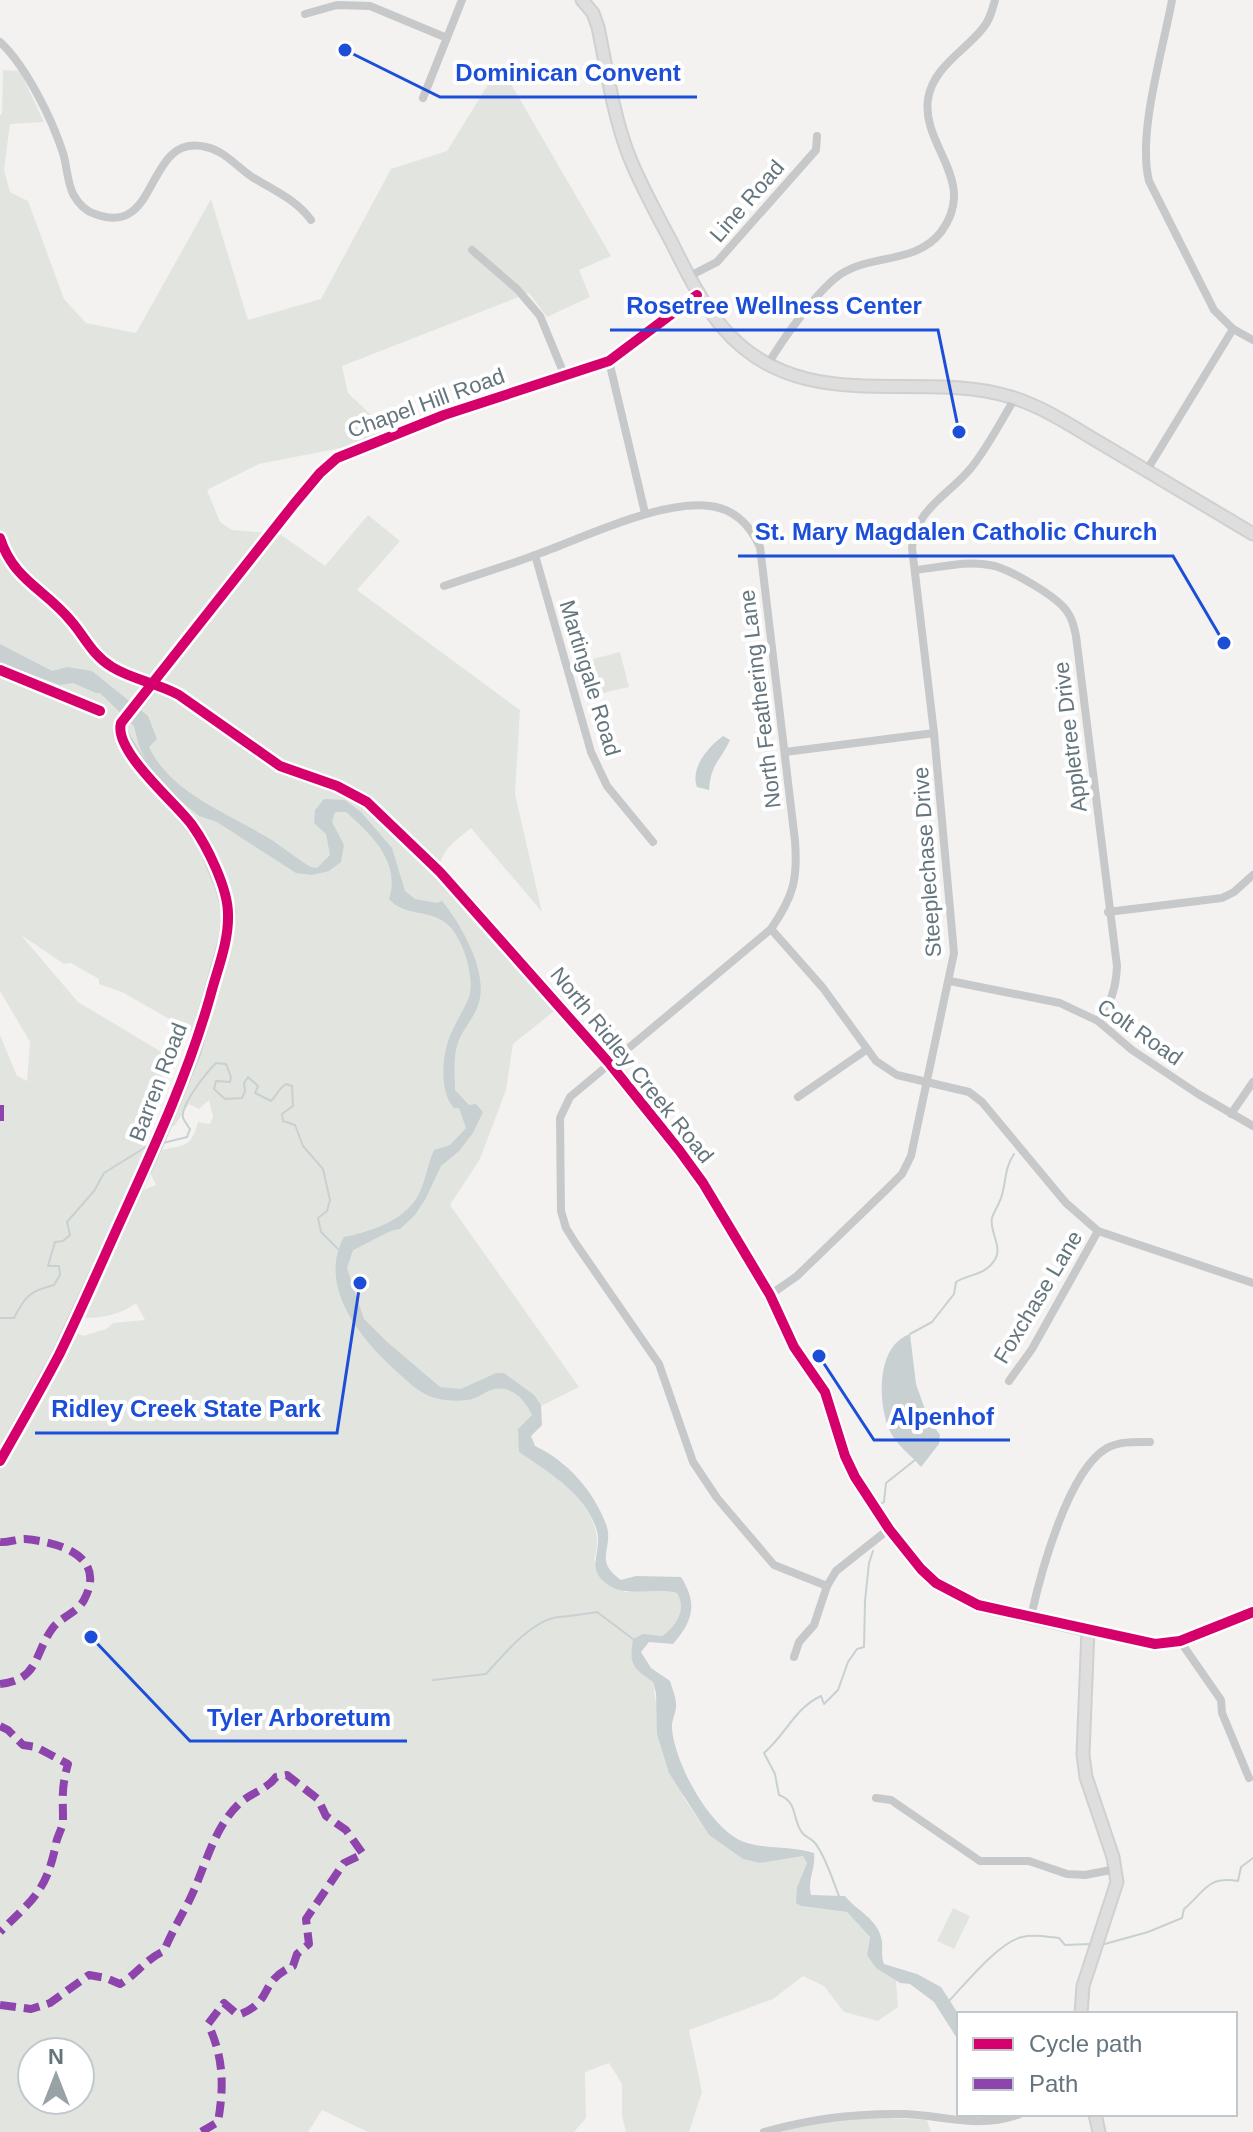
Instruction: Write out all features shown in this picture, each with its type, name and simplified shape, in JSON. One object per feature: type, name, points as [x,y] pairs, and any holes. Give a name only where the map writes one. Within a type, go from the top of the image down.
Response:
[{"type":"street","points":[[423,98],[462,0]]},
{"type":"street","points":[[582,0],[593,13],[598,27],[628,153],[697,295],[723,331],[740,346],[787,373],[820,381],[992,391],[1015,398],[1044,410],[1253,534]]},
{"type":"street","points":[[768,364],[789,330],[840,274],[920,250],[941,231],[952,208],[953,182],[930,127],[927,114],[931,87],[947,64],[982,30],[995,0]]},
{"type":"street","points":[[1172,0],[1147,127],[1145,166],[1149,181],[1214,310],[1233,329],[1253,340]]},
{"type":"street","points":[[305,14],[337,5],[370,6],[447,38]]},
{"type":"street","points":[[0,42],[4,51],[21,64],[55,134],[74,196],[82,207],[95,215],[124,215],[139,208],[167,158],[181,148],[194,146],[207,147],[223,154],[250,176],[293,202],[311,220]]},
{"type":"street","name":"Line Road","points":[[688,277],[717,262],[816,150],[817,136]]},
{"type":"street","points":[[472,250],[535,309],[564,374]]},
{"type":"street","name":"Chapel Hill Road","points":[[124,720],[294,504],[337,458],[444,415],[609,361],[697,295]]},
{"type":"street","points":[[1147,470],[1233,329]]},
{"type":"street","points":[[609,361],[645,513]]},
{"type":"street","name":"Steeplechase Drive","points":[[770,1295],[797,1276],[902,1174],[911,1156],[954,953],[934,733],[912,548],[924,512],[970,470],[1015,398]]},
{"type":"street","name":"North Feathering Lane","points":[[444,586],[645,513],[708,506],[734,513],[754,534],[760,547],[785,752],[796,874],[793,892],[771,929],[570,1097],[560,1118],[561,1211],[566,1228],[659,1364],[693,1462],[717,1498],[774,1565],[827,1586]]},
{"type":"street","name":"North Ridley Creek Road","points":[[0,538],[13,567],[71,621],[89,648],[101,659],[128,676],[179,695],[280,766],[337,786],[367,802],[440,872],[610,1064],[703,1183],[770,1295],[794,1347],[825,1392],[845,1456],[889,1529],[936,1583],[978,1605],[1088,1630]]},
{"type":"street","name":"Martingale Road","points":[[535,555],[591,752],[607,786],[653,842]]},
{"type":"street","name":"Appletree Drive","points":[[915,570],[991,565],[1053,598],[1069,613],[1076,636],[1117,966],[1110,1006],[1098,1021]]},
{"type":"street","points":[[0,670],[100,711]]},
{"type":"street","name":"Barren Road","points":[[0,1461],[58,1356],[158,1140],[194,1052],[226,938],[229,912],[205,845],[123,741],[119,730],[124,720]]},
{"type":"street","points":[[785,752],[934,733]]},
{"type":"street","points":[[1108,912],[1222,898],[1253,875]]},
{"type":"street","points":[[771,929],[823,988],[866,1050],[885,1069],[897,1075],[969,1092],[982,1102],[1066,1203],[1098,1231],[1253,1283]]},
{"type":"street","name":"Colt Road","points":[[950,981],[1060,1003],[1098,1021],[1132,1050],[1253,1126]]},
{"type":"street","points":[[798,1097],[866,1050]]},
{"type":"street","points":[[1231,1114],[1253,1082]]},
{"type":"street","name":"Foxchase Lane","points":[[1009,1381],[1032,1349],[1098,1231]]},
{"type":"street","points":[[1031,1617],[1039,1578],[1078,1479],[1092,1460],[1108,1447],[1128,1442],[1150,1442]]},
{"type":"street","points":[[794,1657],[799,1642],[814,1625],[827,1586],[836,1571],[889,1529]]},
{"type":"street","points":[[1081,2012],[1083,1986],[1115,1894],[1116,1869],[1086,1777],[1083,1755],[1088,1630],[1155,1644],[1180,1641],[1253,1612]]},
{"type":"street","points":[[1180,1641],[1221,1700],[1222,1713],[1249,1778]]},
{"type":"street","points":[[876,1798],[891,1800],[980,1861],[1029,1861],[1067,1874],[1085,1875],[1116,1869]]},
{"type":"street","points":[[764,2132],[787,2125],[870,2114],[907,2114],[983,2123],[1012,2116]]},
{"type":"shaded area","points":[[500,65],[611,256],[579,270],[590,297],[547,317],[529,293],[342,366],[348,393],[387,430],[341,448],[259,464],[207,490],[220,522],[232,530],[280,534],[325,566],[368,515],[400,541],[357,590],[520,710],[515,794],[542,912],[471,828],[455,841],[440,864],[445,882],[473,918],[558,1008],[513,1044],[506,1090],[480,1159],[450,1205],[579,1387],[541,1406],[512,1391],[525,1401],[532,1415],[519,1452],[563,1483],[587,1510],[597,1542],[594,1560],[625,1592],[649,1589],[677,1593],[680,1599],[678,1617],[662,1636],[643,1635],[634,1639],[653,1682],[656,1704],[684,1798],[709,1835],[743,1859],[760,1863],[803,1856],[807,1863],[797,1887],[801,1906],[847,1912],[870,1937],[867,1955],[876,1968],[896,1980],[898,2007],[878,2021],[844,2012],[824,1986],[803,1976],[773,1999],[689,2030],[702,2092],[689,2132],[626,2132],[622,2116],[622,2084],[609,2063],[585,2072],[586,2118],[574,2132],[368,2132],[322,2110],[308,2132],[0,2132],[0,1035],[17,1076],[27,1081],[30,1042],[0,991],[0,115],[3,70],[20,71],[44,122],[10,124],[4,170],[10,192],[28,201],[64,299],[86,323],[136,333],[211,199],[248,320],[321,299],[391,169],[447,151]],"holes":[[[21,935],[64,964],[71,963],[99,979],[99,984],[122,992],[192,1032],[198,1056],[167,1129],[175,1125],[189,1104],[199,1109],[209,1100],[213,1117],[210,1124],[198,1122],[189,1142],[159,1151],[149,1170],[156,1185],[141,1191],[85,1313],[85,1318],[105,1316],[136,1303],[145,1320],[113,1323],[106,1329],[83,1336],[75,1332],[158,1140],[142,1133],[170,1057],[78,1002]]]},
{"type":"shaded area","points":[[0,644],[52,671],[67,667],[92,671],[148,716],[157,739],[149,747],[170,777],[184,789],[311,867],[317,868],[330,855],[326,834],[314,823],[315,810],[324,799],[345,800],[361,812],[392,848],[405,891],[415,899],[442,901],[449,911],[471,948],[481,990],[477,1008],[457,1046],[455,1090],[469,1105],[476,1104],[483,1112],[473,1133],[459,1151],[441,1166],[415,1215],[400,1229],[353,1250],[347,1268],[364,1319],[440,1387],[461,1389],[496,1373],[504,1373],[534,1395],[541,1405],[542,1425],[531,1436],[535,1446],[568,1468],[594,1500],[608,1532],[606,1560],[612,1573],[621,1580],[636,1576],[681,1577],[690,1596],[689,1620],[673,1644],[649,1642],[641,1652],[651,1668],[670,1681],[676,1701],[672,1725],[674,1743],[697,1795],[721,1826],[734,1837],[755,1845],[814,1853],[811,1895],[845,1896],[878,1930],[884,1964],[917,1974],[941,1987],[957,2012],[957,2038],[934,2002],[910,1984],[900,1983],[876,1968],[867,1955],[870,1937],[847,1912],[796,1903],[797,1887],[807,1863],[803,1856],[760,1863],[743,1859],[709,1835],[669,1773],[657,1734],[653,1682],[636,1669],[631,1655],[633,1639],[643,1634],[662,1636],[676,1622],[680,1599],[677,1593],[617,1589],[597,1574],[597,1531],[585,1506],[565,1485],[519,1452],[518,1429],[532,1415],[522,1399],[513,1392],[501,1389],[462,1400],[439,1399],[425,1394],[368,1343],[346,1310],[336,1274],[337,1255],[344,1237],[374,1229],[410,1207],[419,1194],[434,1150],[450,1145],[466,1128],[459,1108],[454,1108],[449,1101],[444,1083],[447,1044],[470,991],[467,962],[453,930],[435,917],[406,910],[389,899],[392,886],[387,861],[374,839],[346,812],[335,812],[332,822],[344,845],[341,862],[329,871],[312,875],[296,873],[217,822],[199,816],[172,794],[148,765],[134,726],[100,693],[73,683],[60,685],[0,663]]},
{"type":"shaded area","points":[[620,652],[629,687],[594,695],[586,661]]},
{"type":"shaded area","points":[[723,736],[730,740],[714,768],[709,790],[697,787],[698,765],[706,752]]},
{"type":"shaded area","points":[[910,1334],[916,1384],[928,1418],[940,1435],[939,1444],[921,1467],[892,1434],[883,1404],[886,1362],[899,1340]]},
{"type":"shaded area","points":[[953,1908],[970,1916],[954,1949],[937,1941]]},
{"type":"shaded area","points":[[871,2117],[927,2120],[931,2132],[772,2132],[787,2127]]},
{"type":"waterway","points":[[163,1143],[187,1137],[190,1129],[183,1112],[195,1089],[216,1063],[226,1064],[231,1077],[230,1082],[216,1081],[214,1089],[225,1099],[242,1098],[248,1077],[258,1086],[255,1093],[271,1101],[286,1084],[292,1086],[293,1106],[282,1114],[283,1121],[295,1125],[303,1146],[323,1169],[330,1200],[327,1211],[318,1218],[321,1232],[338,1249]]},
{"type":"waterway","points":[[0,1318],[14,1318],[29,1296],[54,1285],[60,1275],[59,1266],[48,1266],[55,1242],[63,1241],[70,1235],[67,1222],[94,1191],[104,1173],[149,1145]]},
{"type":"waterway","points":[[910,1334],[932,1322],[954,1294],[956,1282],[981,1272],[997,1256],[992,1218],[1014,1154]]},
{"type":"waterway","points":[[879,1505],[884,1502],[886,1483],[915,1460]]},
{"type":"waterway","points":[[839,1896],[819,1848],[804,1835],[792,1806],[779,1795],[775,1774],[764,1753],[804,1707],[821,1696],[824,1704],[838,1690],[848,1662],[857,1649],[864,1647],[865,1601],[873,1551]]},
{"type":"waterway","points":[[433,1680],[486,1674],[529,1631],[549,1619],[597,1612],[633,1639]]},
{"type":"waterway","points":[[1101,1945],[1148,1932],[1182,1918],[1184,1909],[1212,1883],[1238,1881],[1241,1867],[1253,1858]]},
{"type":"waterway","points":[[948,2002],[983,1964],[1013,1940],[1036,1936],[1059,1938],[1065,1945],[1091,1944]]},
{"type":"marked path","points":[[0,1105],[0,1128]]},
{"type":"marked path","points":[[0,1542],[25,1539],[64,1548],[84,1562],[90,1585],[81,1605],[52,1629],[29,1671],[13,1682],[0,1684]]},
{"type":"marked path","points":[[0,1726],[23,1745],[36,1747],[68,1764],[63,1786],[63,1823],[48,1873],[37,1894],[0,1932]]},
{"type":"marked path","points":[[0,2005],[31,2009],[50,2003],[89,1975],[120,1984],[164,1951],[210,1849],[231,1812],[276,1777],[287,1775],[318,1799],[326,1816],[346,1830],[363,1854],[344,1863],[306,1919],[309,1944],[297,1954],[293,1966],[274,1979],[250,2010],[238,2015],[224,2003],[208,2024],[220,2060],[221,2096],[218,2122],[201,2132]]},
{"type":"cycle path","points":[[0,1461],[59,1355],[160,1132],[202,1025],[227,935],[227,904],[210,856],[192,825],[126,748],[121,723],[294,504],[337,458],[444,415],[609,361],[697,295]]},
{"type":"cycle path","points":[[0,538],[13,565],[61,610],[105,662],[128,675],[179,695],[280,766],[337,786],[367,802],[440,872],[610,1064],[703,1183],[770,1295],[794,1347],[825,1392],[845,1456],[855,1477],[889,1529],[936,1583],[978,1605],[1155,1644],[1180,1641],[1253,1612]]},
{"type":"cycle path","points":[[0,670],[100,711]]},
{"type":"place","name":"Dominican Convent","points":[[345,50]]},
{"type":"place","name":"Rosetree Wellness Center","points":[[959,432]]},
{"type":"place","name":"St. Mary Magdalen Catholic Church","points":[[1224,643]]},
{"type":"place","name":"Ridley Creek State Park","points":[[360,1283]]},
{"type":"place","name":"Alpenhof","points":[[819,1356]]},
{"type":"place","name":"Tyler Arboretum","points":[[91,1637]]}]
